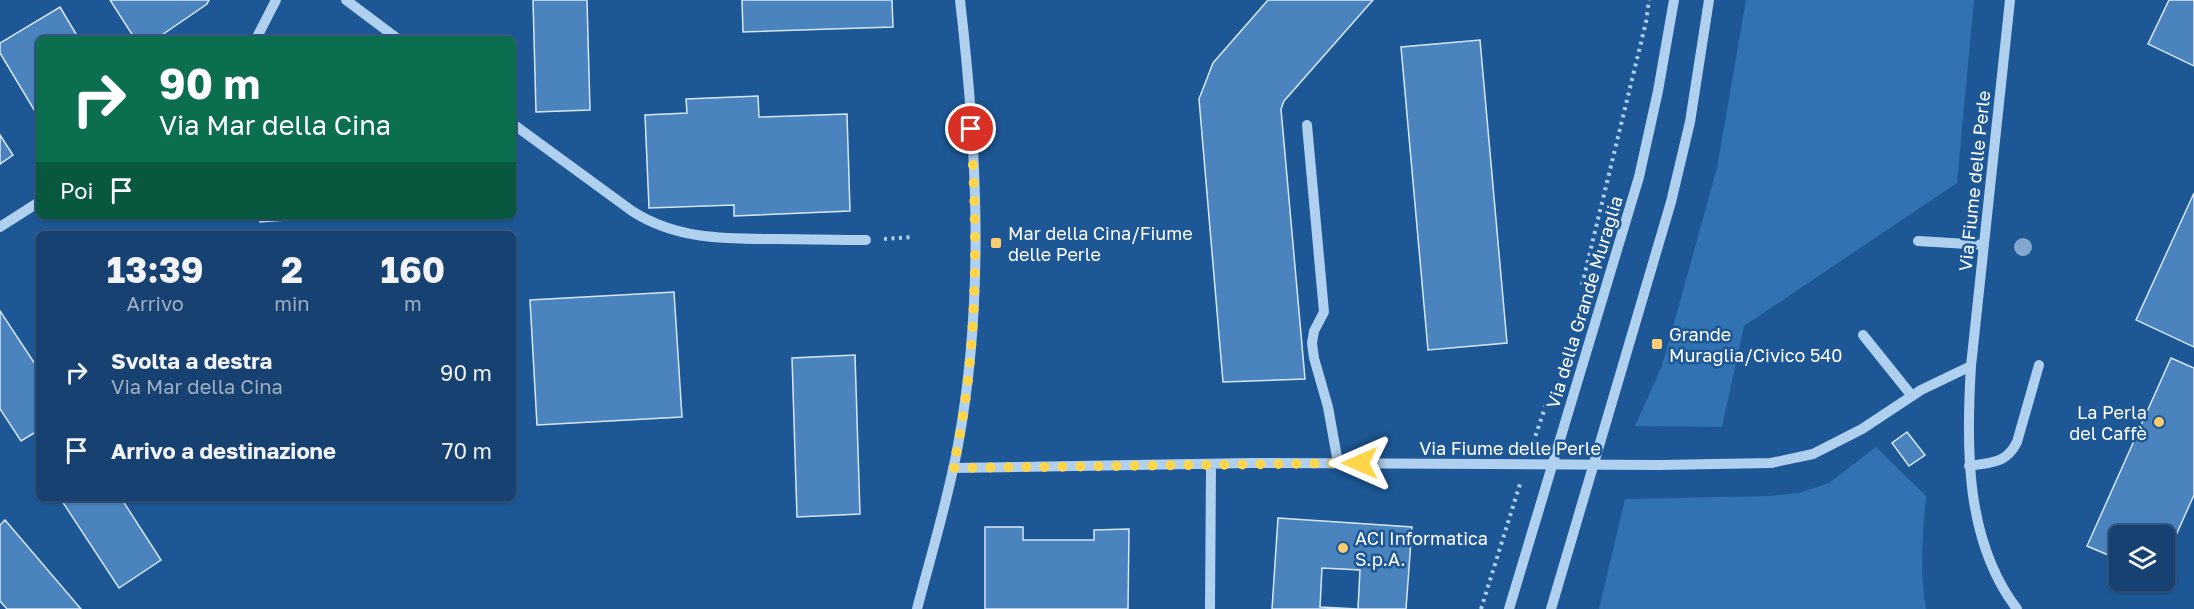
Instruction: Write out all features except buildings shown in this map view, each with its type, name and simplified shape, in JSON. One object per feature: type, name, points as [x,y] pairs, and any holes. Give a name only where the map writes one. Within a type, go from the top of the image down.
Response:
[{"type":"street","points":[[258,36],[276,0]]},
{"type":"street","points":[[346,0],[394,36]]},
{"type":"street","points":[[917,609],[953,468],[971,348],[976,255],[975,191],[960,0]]},
{"type":"street","name":"Via della Grande Muraglia","points":[[1509,609],[1639,177],[1658,91],[1674,0]]},
{"type":"street","points":[[1551,609],[1671,202],[1692,112],[1709,0]]},
{"type":"street","name":"Via Fiume delle Perle","points":[[2010,0],[1971,366],[1968,427],[1969,466],[1976,509],[1989,559],[2005,593],[2017,609]]},
{"type":"street","points":[[1307,125],[1324,312],[1314,331],[1312,343],[1328,407],[1338,463]]},
{"type":"street","points":[[516,126],[645,220],[674,231],[733,239],[866,240]]},
{"type":"street","points":[[0,227],[36,204]]},
{"type":"street","points":[[1918,241],[1984,245]]},
{"type":"street","points":[[1863,335],[1912,396]]},
{"type":"street","points":[[1969,466],[2002,460],[2011,453],[2017,442],[2039,365]]},
{"type":"street","name":"Via Fiume delle Perle","points":[[953,468],[1338,463],[1659,465],[1771,462],[1822,451],[1850,436],[1912,396],[1971,366]]},
{"type":"street","points":[[1210,609],[1211,465]]},
{"type":"path","points":[[1580,292],[1646,22],[1649,0]]},
{"type":"path","points":[[866,240],[913,237]]},
{"type":"path","points":[[1530,453],[1547,400]]},
{"type":"path","points":[[1481,609],[1520,483]]},
{"type":"shaded area","points":[[1746,0],[1974,0],[1957,183],[1744,326],[1722,427],[1635,426],[1662,366],[1717,168]]},
{"type":"shaded area","points":[[1876,447],[1926,496],[1922,567],[1926,609],[1599,609],[1625,499],[1769,496],[1799,493],[1829,483]]},
{"type":"place","name":"Mar della Cina/Fiume delle Perle","points":[[996,243]]},
{"type":"place","name":"Grande Muraglia/Civico 540","points":[[1657,344]]},
{"type":"place","name":"La Perla del Caffè","points":[[2159,422]]},
{"type":"place","name":"ACI Informatica S.p.A.","points":[[1343,548]]},
{"type":"route","points":[[971,129],[976,227],[975,283],[965,400],[953,468],[1360,463]]}]
